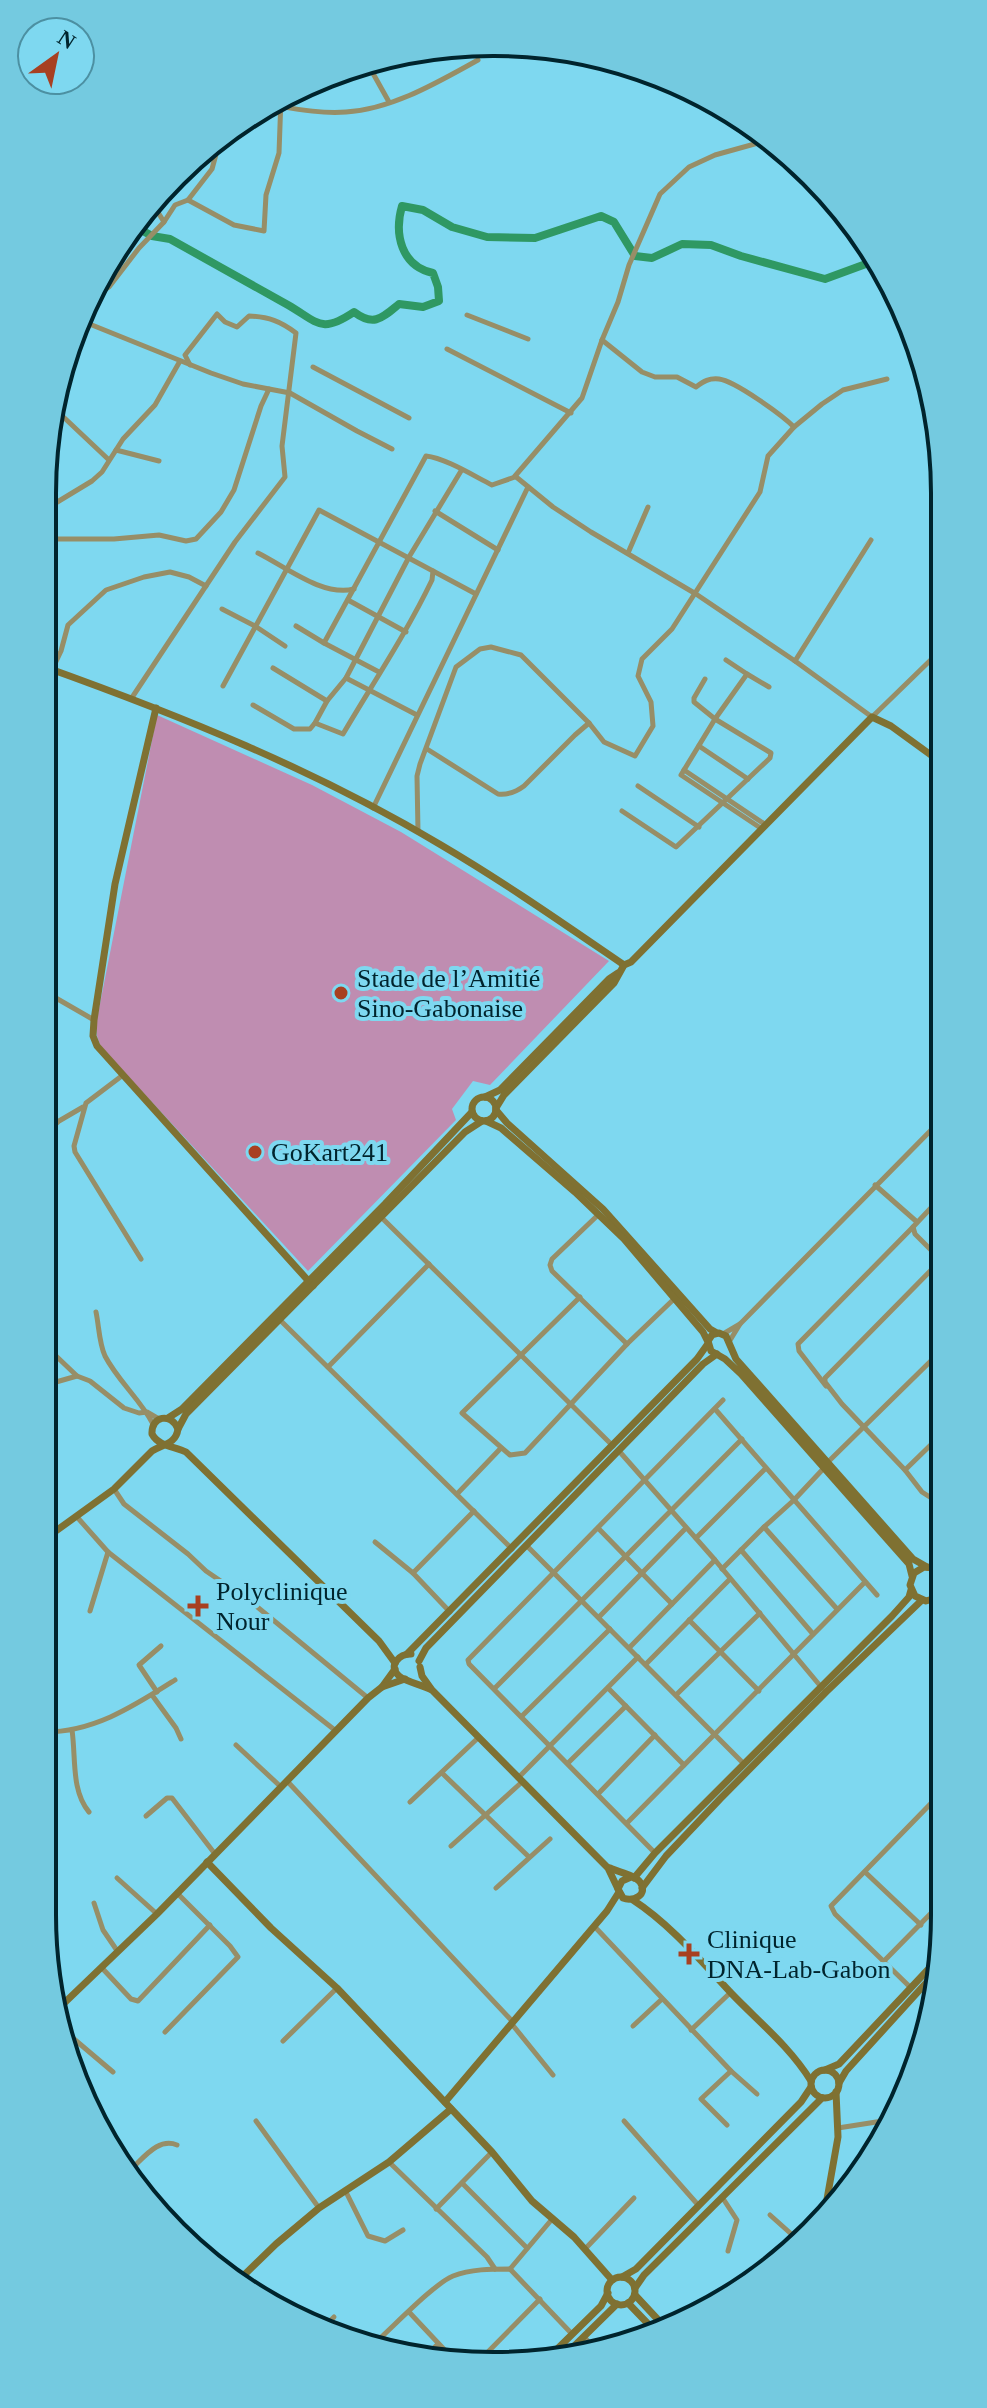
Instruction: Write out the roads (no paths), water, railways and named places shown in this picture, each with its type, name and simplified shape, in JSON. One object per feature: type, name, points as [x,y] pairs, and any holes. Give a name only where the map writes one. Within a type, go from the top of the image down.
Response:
[{"type":"street","points":[[289,107],[347,112],[389,103],[439,82],[478,60]]},
{"type":"street","points":[[373,73],[389,103]]},
{"type":"street","points":[[188,200],[234,225],[264,231],[266,195],[279,153],[277,114]]},
{"type":"street","points":[[324,643],[426,456],[439,457],[492,485],[515,476],[582,398],[633,255],[660,194],[689,167],[715,155],[756,143]]},
{"type":"street","points":[[108,288],[175,205],[188,200],[212,169],[216,156]]},
{"type":"street","points":[[158,213],[164,222]]},
{"type":"street","points":[[124,260],[128,262]]},
{"type":"street","points":[[131,699],[235,542],[285,477],[282,446],[296,333],[267,317],[249,316],[237,327],[217,314],[185,355],[190,365]]},
{"type":"street","points":[[467,315],[528,339]]},
{"type":"street","points":[[90,324],[243,384],[290,393],[392,449]]},
{"type":"street","points":[[602,340],[632,365],[655,377],[677,377],[696,387],[705,380],[722,379],[794,427]]},
{"type":"street","points":[[447,349],[571,413]]},
{"type":"street","points":[[56,503],[97,477],[128,431],[155,405],[180,361]]},
{"type":"street","points":[[313,367],[409,418]]},
{"type":"street","points":[[418,832],[417,776],[453,672],[460,662],[480,649],[491,647],[521,655],[604,742],[635,756],[653,726],[651,702],[638,676],[642,659],[672,629],[760,492],[768,456],[794,427],[843,390],[887,379]]},
{"type":"street","points":[[56,539],[159,535],[186,541],[196,539],[221,512],[234,490],[269,389]]},
{"type":"street","points":[[63,416],[109,460]]},
{"type":"street","points":[[116,450],[159,461]]},
{"type":"street","points":[[253,705],[294,729],[310,729],[346,678],[409,557],[461,471]]},
{"type":"street","points":[[515,476],[579,524],[696,594],[931,755]]},
{"type":"street","points":[[373,808],[528,487]]},
{"type":"street","points":[[628,553],[648,507]]},
{"type":"street","points":[[223,686],[319,510],[476,594]]},
{"type":"street","points":[[435,511],[498,550]]},
{"type":"street","points":[[795,661],[871,540]]},
{"type":"street","points":[[258,553],[319,586],[343,592],[354,589]]},
{"type":"street","points":[[315,723],[343,734],[406,632],[432,580],[433,571]]},
{"type":"street","points":[[56,663],[68,625],[106,590],[170,572],[206,586]]},
{"type":"street","points":[[348,600],[406,632]]},
{"type":"street","points":[[222,609],[285,646]]},
{"type":"street","points":[[296,626],[379,672]]},
{"type":"street","points":[[726,660],[769,687]]},
{"type":"street","points":[[56,1531],[114,1489],[152,1451],[174,1440],[186,1414],[450,1138],[472,1112],[475,1101],[500,1090],[931,660]]},
{"type":"street","points":[[273,668],[327,701]]},
{"type":"street","points":[[56,671],[234,740],[373,808],[507,885],[622,969]]},
{"type":"street","points":[[747,674],[681,775],[764,827]]},
{"type":"street","points":[[346,678],[417,715]]},
{"type":"street","points":[[622,811],[676,847],[770,758],[771,753],[715,719],[694,702],[705,679]]},
{"type":"street","points":[[156,708],[115,884],[93,1036],[97,1046],[311,1283]]},
{"type":"street","points":[[427,749],[498,794],[505,795],[524,786],[589,723]]},
{"type":"street","points":[[699,746],[748,779]]},
{"type":"street","points":[[638,786],[699,827]]},
{"type":"street","points":[[142,1462],[160,1420],[182,1409],[465,1132],[493,1118],[504,1095],[614,983],[622,969]]},
{"type":"street","points":[[56,998],[94,1020]]},
{"type":"street","points":[[56,1124],[123,1075]]},
{"type":"street","points":[[485,1097],[493,1100],[507,1123],[603,1209],[710,1329],[720,1333],[729,1343],[736,1359],[909,1564],[912,1576],[909,1597],[898,1610],[666,1856],[643,1884],[638,1898],[607,1911]]},
{"type":"street","points":[[84,1106],[75,1152],[141,1259]]},
{"type":"street","points":[[472,1112],[476,1118],[501,1128],[599,1214],[703,1332],[711,1351],[741,1374],[913,1559],[931,1568]]},
{"type":"street","points":[[382,1687],[400,1656],[406,1654],[450,1612],[703,1364],[726,1351],[740,1324],[931,1130]]},
{"type":"street","points":[[875,1185],[915,1224],[915,1234],[931,1249]]},
{"type":"street","points":[[931,1207],[798,1344],[799,1351],[827,1388],[922,1492],[931,1497]]},
{"type":"street","points":[[599,1214],[552,1259],[550,1265],[552,1271],[627,1344]]},
{"type":"street","points":[[381,1217],[616,1448],[715,1560],[823,1690]]},
{"type":"street","points":[[328,1367],[429,1264]]},
{"type":"street","points":[[827,1388],[825,1378],[931,1271]]},
{"type":"street","points":[[580,1297],[462,1413],[510,1455],[525,1453],[627,1344],[675,1298]]},
{"type":"street","points":[[96,1312],[104,1353],[117,1375],[147,1412],[160,1420],[174,1421],[186,1452]]},
{"type":"street","points":[[279,1319],[512,1549]]},
{"type":"street","points":[[65,2003],[157,1914],[368,1698],[382,1687],[417,1676],[426,1648],[527,1546],[697,1359],[712,1335],[740,1324]]},
{"type":"street","points":[[56,1356],[77,1376],[90,1381],[124,1408],[147,1412]]},
{"type":"street","points":[[722,1569],[931,1361]]},
{"type":"street","points":[[57,1383],[77,1376]]},
{"type":"street","points":[[655,1853],[468,1660],[723,1400]]},
{"type":"street","points":[[714,1408],[877,1595]]},
{"type":"street","points":[[152,1436],[156,1441],[186,1452],[379,1641],[399,1676],[432,1690]]},
{"type":"street","points":[[495,1688],[742,1439]]},
{"type":"street","points":[[905,1470],[931,1445]]},
{"type":"street","points":[[457,1494],[501,1448]]},
{"type":"street","points":[[696,1538],[766,1468]]},
{"type":"street","points":[[114,1489],[124,1504],[206,1571],[250,1601],[368,1698]]},
{"type":"street","points":[[413,1573],[474,1511]]},
{"type":"street","points":[[77,1517],[108,1552],[336,1731]]},
{"type":"street","points":[[764,1527],[837,1609]]},
{"type":"street","points":[[598,1528],[672,1604]]},
{"type":"street","points":[[599,1617],[686,1528]]},
{"type":"street","points":[[375,1542],[413,1573],[450,1612]]},
{"type":"street","points":[[527,1546],[744,1764]]},
{"type":"street","points":[[741,1550],[813,1635]]},
{"type":"street","points":[[90,1611],[108,1552]]},
{"type":"street","points":[[629,1648],[715,1560]]},
{"type":"street","points":[[912,1576],[927,1567]]},
{"type":"street","points":[[646,1664],[730,1579]]},
{"type":"street","points":[[627,1823],[865,1582]]},
{"type":"street","points":[[911,1590],[922,1600],[931,1599]]},
{"type":"street","points":[[445,2102],[607,1911],[622,1881],[632,1878],[744,1764],[922,1600]]},
{"type":"street","points":[[676,1695],[760,1613]]},
{"type":"street","points":[[689,1620],[759,1691]]},
{"type":"street","points":[[522,1716],[610,1629]]},
{"type":"street","points":[[379,1641],[415,1656],[422,1676],[432,1690],[608,1868],[623,1898],[651,1912],[798,2060],[815,2094],[822,2098],[836,2092]]},
{"type":"street","points":[[161,1646],[139,1665],[181,1739]]},
{"type":"street","points":[[451,1846],[520,1780],[638,1657]]},
{"type":"street","points":[[56,1731],[72,1730],[108,1719],[175,1680]]},
{"type":"street","points":[[608,1688],[684,1765]]},
{"type":"street","points":[[568,1763],[626,1706]]},
{"type":"street","points":[[72,1730],[77,1788],[82,1804],[89,1812]]},
{"type":"street","points":[[598,1794],[655,1735]]},
{"type":"street","points":[[410,1802],[479,1737]]},
{"type":"street","points":[[236,1745],[284,1784],[511,2022],[553,2075]]},
{"type":"street","points":[[442,1773],[529,1857]]},
{"type":"street","points":[[146,1816],[167,1798],[172,1798],[215,1854]]},
{"type":"street","points":[[911,1989],[831,1910],[834,1902],[931,1804]]},
{"type":"street","points":[[496,1888],[550,1839]]},
{"type":"street","points":[[207,1862],[271,1928],[337,1988],[492,2152],[532,2201],[585,2249],[612,2280]]},
{"type":"street","points":[[608,1868],[639,1882],[651,1912]]},
{"type":"street","points":[[865,1872],[921,1925]]},
{"type":"street","points":[[117,1878],[157,1914]]},
{"type":"street","points":[[165,2032],[238,1957],[177,1893]]},
{"type":"street","points":[[94,1903],[103,1930],[118,1952]]},
{"type":"street","points":[[884,1962],[931,1914]]},
{"type":"street","points":[[102,1968],[131,1999],[138,2001],[210,1925]]},
{"type":"street","points":[[594,1926],[691,2030],[757,2094]]},
{"type":"street","points":[[617,2304],[608,2293],[612,2280],[636,2269],[801,2102],[822,2071],[839,2064],[927,1971]]},
{"type":"street","points":[[827,2197],[838,2128],[836,2092],[839,2083],[846,2071],[925,1984]]},
{"type":"street","points":[[283,2041],[337,1988]]},
{"type":"street","points":[[691,2030],[731,1992]]},
{"type":"street","points":[[633,2026],[662,1999]]},
{"type":"street","points":[[74,2039],[113,2072]]},
{"type":"street","points":[[798,2060],[835,2074],[839,2083]]},
{"type":"street","points":[[727,2125],[701,2099],[731,2071]]},
{"type":"street","points":[[628,2303],[644,2275],[822,2098]]},
{"type":"street","points":[[245,2274],[319,2208],[389,2162],[451,2109]]},
{"type":"street","points":[[256,2121],[319,2208]]},
{"type":"street","points":[[624,2121],[699,2206]]},
{"type":"street","points":[[838,2128],[878,2122]]},
{"type":"street","points":[[135,2166],[161,2144],[169,2142],[177,2145]]},
{"type":"street","points":[[436,2209],[492,2152]]},
{"type":"street","points":[[389,2162],[487,2257],[495,2269]]},
{"type":"street","points":[[462,2183],[527,2248]]},
{"type":"street","points":[[344,2189],[365,2233],[370,2237],[385,2241],[403,2230]]},
{"type":"street","points":[[722,2197],[737,2220],[728,2251]]},
{"type":"street","points":[[585,2249],[634,2198]]},
{"type":"street","points":[[770,2215],[792,2234]]},
{"type":"street","points":[[510,2269],[553,2218]]},
{"type":"street","points":[[381,2337],[447,2279],[470,2271],[495,2269],[510,2269],[572,2334]]},
{"type":"street","points":[[622,2277],[630,2280],[659,2320]]},
{"type":"street","points":[[559,2347],[601,2306],[608,2293]]},
{"type":"street","points":[[488,2352],[540,2299]]},
{"type":"street","points":[[575,2345],[617,2304],[628,2303]]},
{"type":"street","points":[[628,2303],[648,2324]]},
{"type":"street","points":[[409,2312],[443,2349]]},
{"type":"street","points":[[330,2321],[334,2317]]},
{"type":"street","points":[[583,2336],[588,2342]]},
{"type":"street","points":[[434,2348],[438,2344]]},
{"type":"waterway","points":[[143,231],[170,239],[320,324],[334,323],[354,312],[373,320],[383,317],[399,304],[423,307],[439,301],[433,273],[414,264],[402,247],[399,227],[402,206],[423,210],[452,227],[487,237],[535,238],[601,216],[614,222],[635,256],[652,258],[682,244],[711,245],[825,279],[865,264]]},
{"type":"place","name":"Stade de l’Amitié Sino-Gabonaise","points":[[341,993]]},
{"type":"place","name":"GoKart241","points":[[255,1152]]},
{"type":"place","name":"Polyclinique Nour","points":[[198,1606]]},
{"type":"place","name":"Clinique DNA-Lab-Gabon","points":[[689,1954]]}]
